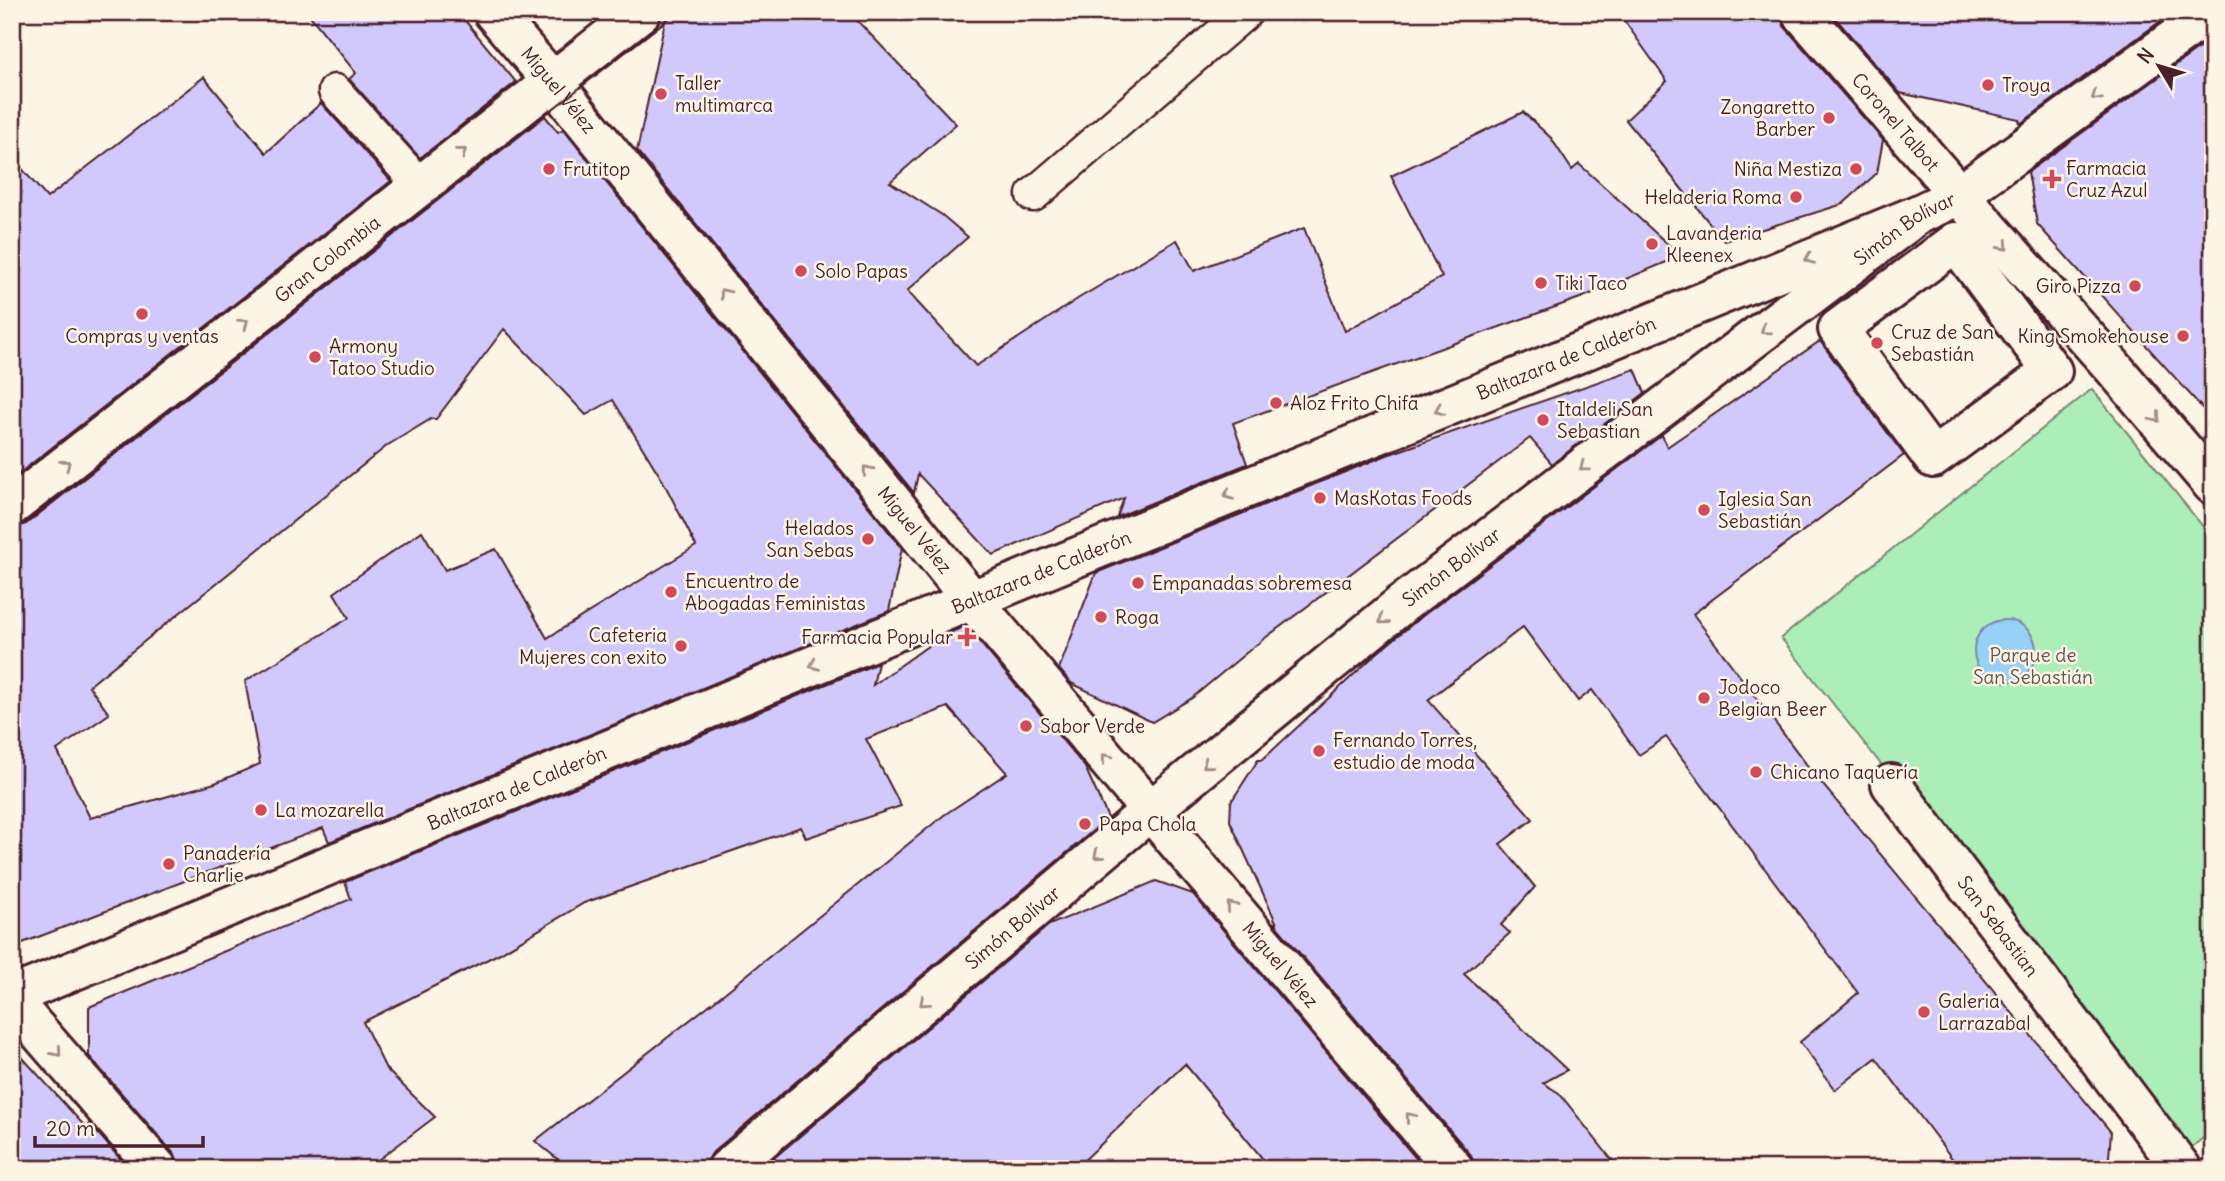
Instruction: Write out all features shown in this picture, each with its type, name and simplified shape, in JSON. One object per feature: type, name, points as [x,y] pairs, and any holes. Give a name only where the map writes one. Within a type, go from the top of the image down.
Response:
[{"type":"street","name":"Miguel Vélez","points":[[493,12],[552,81],[972,600],[1454,1169]]},
{"type":"street","name":"Gran Colombia","points":[[12,507],[641,12]]},
{"type":"street","name":"Coronel Talbot","points":[[1801,12],[2213,485]]},
{"type":"street","name":"Simón Bolívar","points":[[727,1169],[1150,811],[1402,604],[1917,215],[1959,195],[2211,12]]},
{"type":"street","name":"Baltazara de Calderón","points":[[12,998],[972,600],[1917,215]]},
{"type":"street","points":[[1956,242],[2052,371],[1933,458],[1838,329],[1956,242]]},
{"type":"street","name":"San Sebastian","points":[[1891,784],[2182,1169]]},
{"type":"street","points":[[12,998],[158,1169]]},
{"type":"lane","points":[[1033,195],[1246,12]]},
{"type":"lane","points":[[335,91],[420,185]]},
{"type":"green space","name":"Parque de San Sebastián","points":[[2092,389],[2213,539],[2213,1130],[2187,1151],[1781,638]]},
{"type":"water","points":[[1999,620],[2011,620],[2027,629],[2034,639],[2034,663],[2027,673],[2011,682],[1999,682],[1988,677],[1979,668],[1974,657],[1974,645],[1979,634],[1988,625]]},
{"type":"building","points":[[307,12],[458,12],[516,82],[420,158],[349,79],[356,73]]},
{"type":"building","points":[[667,12],[849,12],[956,124],[890,182],[942,215],[968,237],[907,291],[976,366],[1079,298],[1177,240],[1194,271],[1304,228],[1345,331],[1442,277],[1391,176],[1523,112],[1551,138],[1572,170],[1579,164],[1681,256],[1583,297],[1233,423],[1247,464],[1117,517],[1124,498],[993,555],[918,474],[914,493],[637,151]]},
{"type":"building","points":[[1618,12],[1780,12],[1784,26],[1883,140],[1877,173],[1843,204],[1724,241],[1626,120],[1667,81]]},
{"type":"building","points":[[1830,12],[2173,12],[2020,124],[2019,119],[1900,93]]},
{"type":"building","points":[[2213,38],[2213,420],[2037,224],[2028,172]]},
{"type":"building","points":[[204,77],[266,153],[321,103],[391,181],[12,479],[12,157],[47,198]]},
{"type":"building","points":[[545,116],[558,132],[563,129],[902,548],[889,611],[329,842],[323,828],[12,947],[12,528],[26,524]],"holes":[[[504,329],[586,415],[613,400],[663,481],[696,546],[547,638],[496,549],[445,570],[422,531],[334,593],[349,618],[245,681],[260,764],[215,783],[90,818],[57,750],[109,714],[89,686],[388,445],[431,419],[436,419]]]},
{"type":"building","points":[[1820,341],[1904,455],[1693,614],[1813,773],[2111,1132],[2108,1169],[1960,1169],[1876,1058],[1835,1090],[1800,1042],[1858,993],[1666,737],[1639,755],[1592,690],[1578,701],[1523,627],[1428,700],[1533,819],[1500,844],[1535,887],[1501,925],[1510,933],[1464,974],[1567,1070],[1543,1083],[1559,1093],[1619,1169],[1475,1169],[1471,1155],[1274,923],[1277,924],[1230,821],[1231,802],[1258,760],[1262,760],[1376,654],[1416,621],[1662,435],[1667,447]]},
{"type":"building","points":[[1635,369],[1645,393],[1552,464],[1530,438],[1252,648],[1192,698],[1152,722],[1071,683],[1059,669],[1096,573],[1387,455]]},
{"type":"building","points":[[966,626],[1085,767],[1108,818],[713,1152],[707,1161],[706,1169],[570,1169],[535,1141],[722,995],[944,815],[1007,773],[948,707],[866,739],[901,806],[806,838],[801,827],[584,903],[500,953],[363,1022],[386,1069],[435,1117],[366,1169],[179,1169],[175,1155],[89,1056],[89,1007],[351,899],[345,882],[878,663],[873,685],[942,636]]},
{"type":"building","points":[[1156,881],[1193,894],[1425,1169],[1271,1169],[1185,1064],[1075,1169],[761,1169],[1049,925]]},
{"type":"building","points":[[12,1046],[89,1131],[89,1123],[129,1169],[12,1169]]},
{"type":"tram line","points":[[12,531],[677,12]]},
{"type":"place","name":"Troya","points":[[1988,85]]},
{"type":"place","name":"Taller multimarca","points":[[661,94]]},
{"type":"place","name":"Zongaretto Barber","points":[[1829,118]]},
{"type":"place","name":"Frutitop","points":[[549,169]]},
{"type":"place","name":"Niña Mestiza","points":[[1856,169]]},
{"type":"place","name":"Farmacia Cruz Azul","points":[[2052,179]]},
{"type":"place","name":"Heladeria Roma","points":[[1796,197]]},
{"type":"place","name":"Lavanderia Kleenex","points":[[1652,244]]},
{"type":"place","name":"Solo Papas","points":[[801,271]]},
{"type":"place","name":"Tiki Taco","points":[[1541,283]]},
{"type":"place","name":"Giro Pizza","points":[[2135,286]]},
{"type":"place","name":"Compras y ventas","points":[[142,314]]},
{"type":"place","name":"King Smokehouse","points":[[2183,336]]},
{"type":"place","name":"Cruz de San Sebastián","points":[[1877,343]]},
{"type":"place","name":"Armony Tatoo Studio","points":[[315,357]]},
{"type":"place","name":"Aloz Frito Chifa","points":[[1276,403]]},
{"type":"place","name":"Italdeli San Sebastian","points":[[1543,420]]},
{"type":"place","name":"MasKotas Foods","points":[[1320,498]]},
{"type":"place","name":"Iglesia San Sebastián","points":[[1704,510]]},
{"type":"place","name":"Helados San Sebas","points":[[868,539]]},
{"type":"place","name":"Empanadas sobremesa","points":[[1138,583]]},
{"type":"place","name":"Encuentro de Abogadas Feministas","points":[[671,592]]},
{"type":"place","name":"Roga","points":[[1101,617]]},
{"type":"place","name":"Farmacia Popular","points":[[967,637]]},
{"type":"place","name":"Cafeteria Mujeres con exito","points":[[681,646]]},
{"type":"place","name":"Jodoco Belgian Beer","points":[[1704,698]]},
{"type":"place","name":"Sabor Verde","points":[[1026,726]]},
{"type":"place","name":"Fernando Torres, estudio de moda","points":[[1319,751]]},
{"type":"place","name":"Chicano Taquería","points":[[1756,772]]},
{"type":"place","name":"La mozarella","points":[[261,810]]},
{"type":"place","name":"Papa Chola","points":[[1085,824]]},
{"type":"place","name":"Panadería Charlie","points":[[169,864]]},
{"type":"place","name":"Galeria Larrazabal","points":[[1924,1012]]}]
